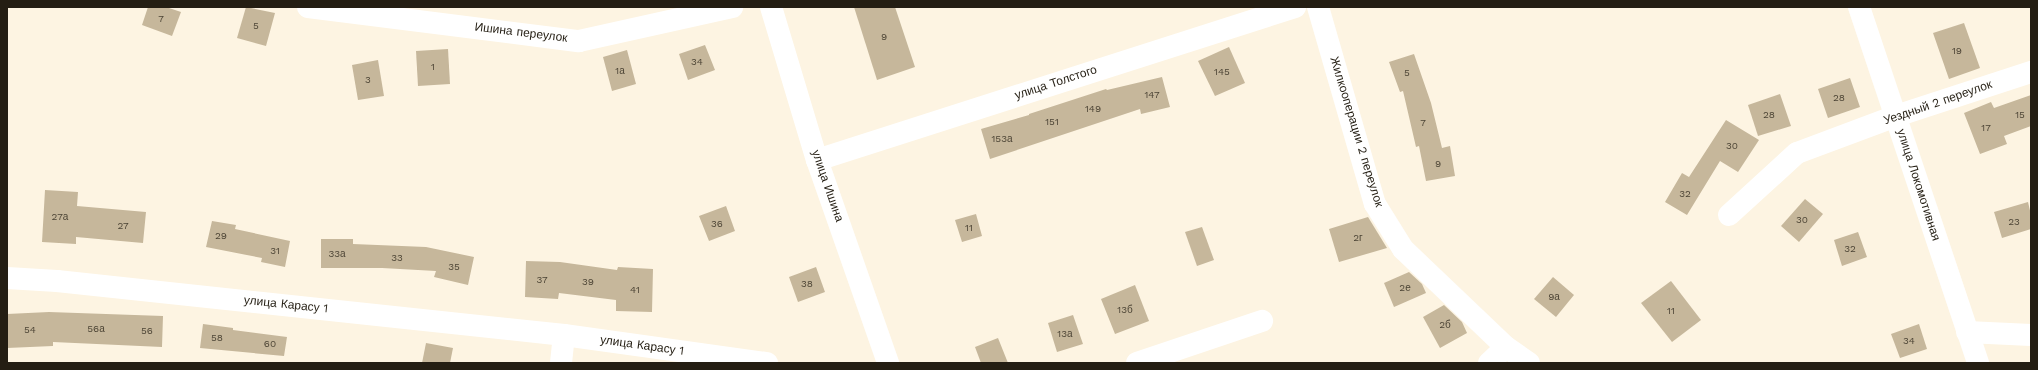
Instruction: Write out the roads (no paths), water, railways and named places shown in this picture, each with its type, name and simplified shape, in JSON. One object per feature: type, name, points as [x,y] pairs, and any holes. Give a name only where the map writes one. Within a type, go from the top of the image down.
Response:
[{"type":"street","name":"Ишина переулок","points":[[308,7],[579,41],[732,7]]},
{"type":"street","name":"улица Ишина","points":[[771,7],[817,160],[888,363]]},
{"type":"street","name":"улица Толстого","points":[[817,160],[1295,7]]},
{"type":"street","name":"Жилкооперации 2 переулок","points":[[1318,7],[1375,204],[1403,249],[1506,347],[1529,363]]},
{"type":"street","name":"улица Локомотивная","points":[[1859,7],[1966,332],[1978,363]]},
{"type":"street","name":"Уездный 2 переулок","points":[[1729,215],[1797,153],[1896,116],[2031,72]]},
{"type":"street","name":"улица Карасу 1","points":[[7,278],[65,282],[564,335],[767,363]]},
{"type":"street","points":[[1137,363],[1262,320]]},
{"type":"street","points":[[1966,332],[2031,335]]},
{"type":"street","points":[[561,363],[564,335]]},
{"type":"street","points":[[1489,363],[1506,347]]}]
